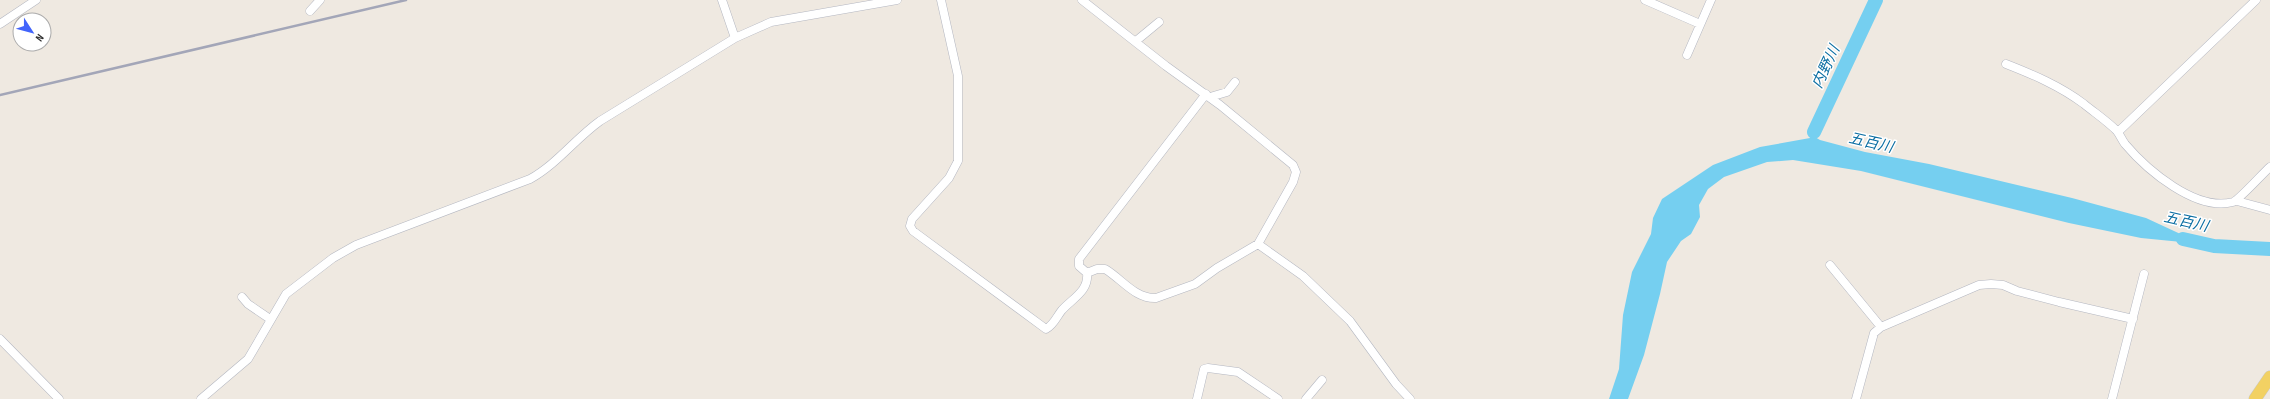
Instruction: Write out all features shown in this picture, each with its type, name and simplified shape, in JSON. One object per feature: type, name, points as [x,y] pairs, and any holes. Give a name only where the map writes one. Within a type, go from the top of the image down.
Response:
[{"type":"main road","points":[[2255,399],[2270,377]]},
{"type":"street","points":[[0,24],[36,0]]},
{"type":"street","points":[[310,11],[320,0]]},
{"type":"street","points":[[722,0],[735,38]]},
{"type":"street","points":[[201,399],[248,359],[270,319],[291,289],[333,258],[356,245],[530,179],[555,162],[582,134],[600,121],[735,38],[771,22],[897,0]]},
{"type":"street","points":[[941,0],[958,76],[958,161],[949,178],[912,219],[911,228],[1043,328],[1049,327],[1061,312],[1079,295],[1086,285],[1088,273]]},
{"type":"street","points":[[1082,0],[1208,96],[1295,168],[1293,182],[1258,244],[1217,268],[1195,284],[1156,298],[1149,299],[1136,293],[1105,269],[1097,269],[1088,273]]},
{"type":"street","points":[[1645,0],[1700,24]]},
{"type":"street","points":[[1687,55],[1711,0]]},
{"type":"street","points":[[2118,132],[2256,0]]},
{"type":"street","points":[[1136,41],[1158,22]]},
{"type":"street","points":[[2006,64],[2041,78],[2082,103],[2118,132],[2124,143],[2153,170],[2190,196],[2216,203],[2237,201],[2270,210]]},
{"type":"street","points":[[1088,273],[1079,266],[1079,259],[1208,96],[1226,92],[1235,82]]},
{"type":"street","points":[[2237,201],[2270,167]]},
{"type":"street","points":[[1258,244],[1303,276],[1350,321],[1367,342],[1396,384],[1410,399]]},
{"type":"street","points":[[1830,265],[1881,327]]},
{"type":"street","points":[[2112,399],[2144,274]]},
{"type":"street","points":[[1856,399],[1874,333],[1881,327],[1979,285],[2003,285],[2058,302],[2133,318]]},
{"type":"street","points":[[242,297],[248,304],[270,319]]},
{"type":"street","points":[[0,339],[59,399]]},
{"type":"street","points":[[1197,399],[1204,369],[1208,368],[1238,372],[1278,399]]},
{"type":"street","points":[[1306,399],[1322,380]]},
{"type":"water","points":[[1821,115],[1823,116],[1815,137],[1820,140],[1865,152],[1929,164],[2072,198],[2146,218],[2202,244],[2141,238],[2069,223],[1861,171],[1793,160],[1767,162],[1724,177],[1708,189],[1699,205],[1700,217],[1691,234],[1681,241],[1667,262],[1644,355],[1628,399],[1609,399],[1619,369],[1623,315],[1632,272],[1651,234],[1653,218],[1662,199],[1713,165],[1760,147],[1810,138]]},
{"type":"waterway","name":"内野川","points":[[1814,132],[1876,0]]},
{"type":"waterway","name":"五百川","points":[[2183,239],[2214,246],[2270,249]]},
{"type":"railway","points":[[0,95],[406,0]]}]
